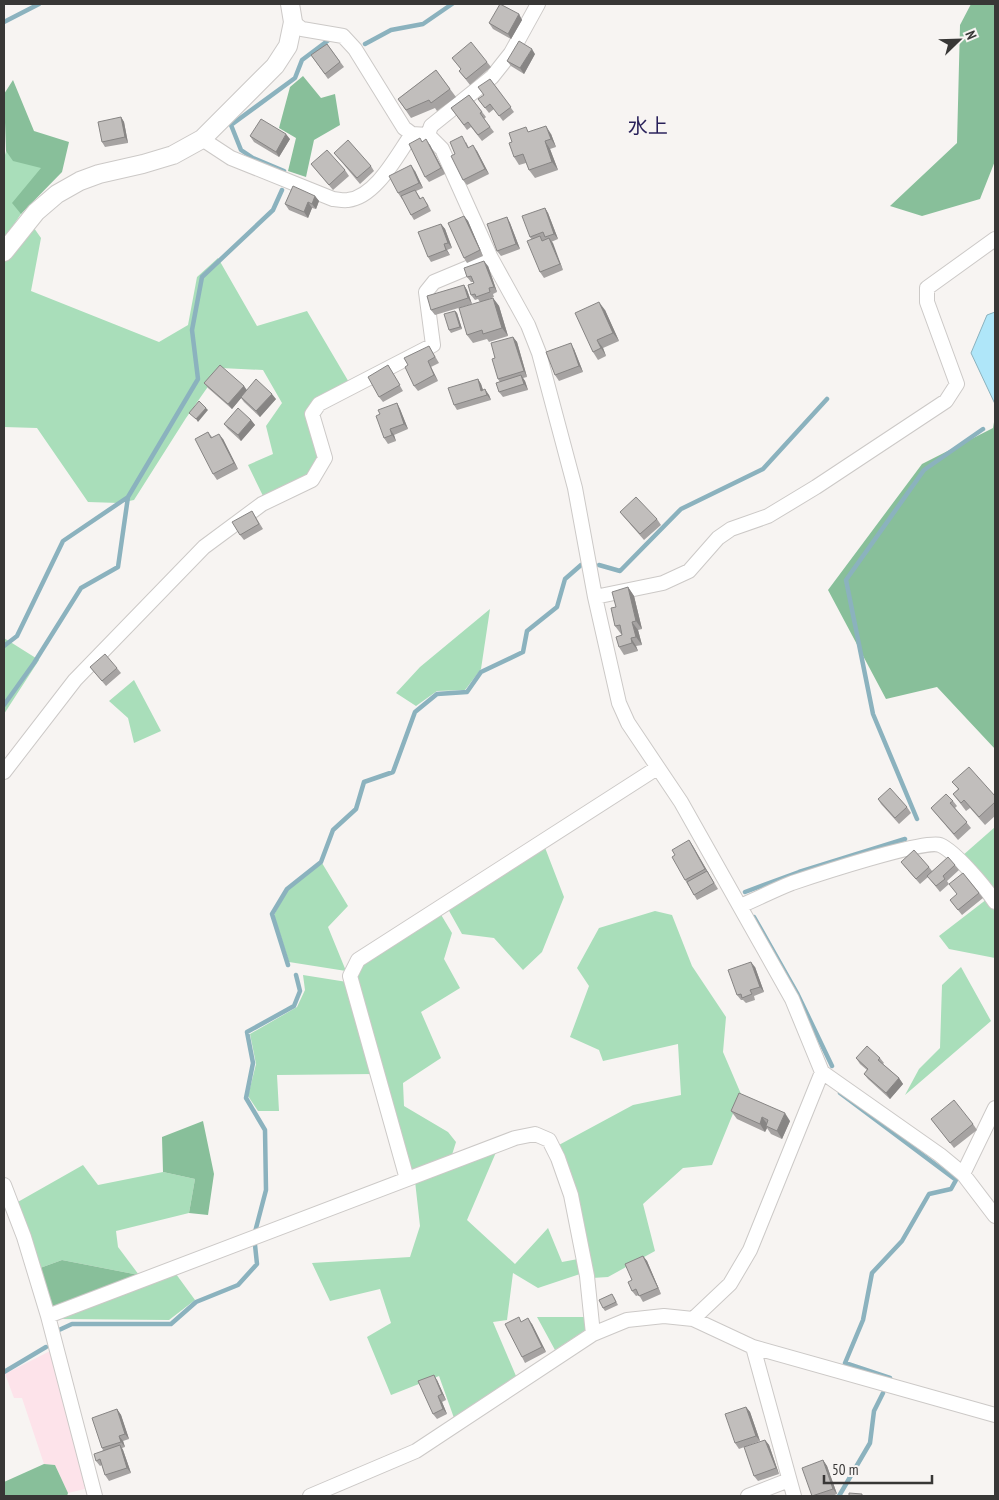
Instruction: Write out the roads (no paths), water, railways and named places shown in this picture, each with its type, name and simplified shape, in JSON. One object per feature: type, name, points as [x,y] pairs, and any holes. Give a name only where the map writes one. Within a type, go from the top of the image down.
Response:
[{"type":"street","points":[[4,252],[36,212],[57,194],[72,185],[99,174],[144,164],[173,154],[202,139],[275,66],[288,46],[293,22],[290,4]]},
{"type":"street","points":[[428,135],[431,126],[492,77],[511,53],[538,4]]},
{"type":"street","points":[[293,22],[302,28],[343,36],[355,49],[404,128],[412,134],[428,135],[442,149],[491,258],[528,326],[539,353],[576,488],[595,597],[619,703],[628,723],[681,802],[792,999],[822,1072],[964,1174],[995,1216]]},
{"type":"street","points":[[202,139],[231,158],[332,199],[348,200],[365,195],[379,181],[412,134]]},
{"type":"street","points":[[595,597],[663,583],[689,571],[718,538],[731,529],[768,516],[816,487],[946,401],[957,384],[926,302],[927,288],[995,239]]},
{"type":"street","points":[[4,772],[75,680],[204,546],[262,504],[312,480],[325,458],[312,414],[319,404],[433,346],[426,292],[434,282],[491,258]]},
{"type":"street","points":[[407,1179],[350,976],[358,960],[658,768]]},
{"type":"street","points":[[740,906],[791,884],[911,847],[937,844],[951,851],[995,902]]},
{"type":"street","points":[[693,1319],[730,1284],[750,1250],[822,1072]]},
{"type":"street","points":[[964,1174],[995,1108]]},
{"type":"street","points":[[48,1316],[515,1138],[535,1134],[549,1140],[558,1158],[571,1195],[587,1276],[593,1334]]},
{"type":"street","points":[[4,1185],[24,1237],[48,1316],[95,1496]]},
{"type":"street","points":[[310,1496],[416,1451],[593,1334],[627,1320],[664,1316],[693,1319],[753,1348],[995,1415]]},
{"type":"street","points":[[753,1348],[794,1496]]},
{"type":"street","points":[[748,1496],[789,1480]]},
{"type":"water","points":[[995,312],[995,404],[971,353],[987,315]]},
{"type":"waterway","points":[[4,22],[39,4]]},
{"type":"waterway","points":[[365,44],[391,30],[423,24],[452,4]]},
{"type":"waterway","points":[[284,171],[253,158],[241,150],[231,125],[295,78],[302,60],[330,39]]},
{"type":"waterway","points":[[4,646],[17,636],[63,541],[128,497],[198,379],[192,330],[202,277],[273,210],[282,190]]},
{"type":"waterway","points":[[599,565],[620,571],[681,509],[763,469],[827,399]]},
{"type":"waterway","points":[[917,819],[873,714],[846,580],[924,470],[983,429]]},
{"type":"waterway","points":[[4,705],[34,663],[81,588],[118,567],[128,497]]},
{"type":"waterway","points":[[288,965],[272,914],[287,889],[321,862],[333,830],[356,809],[364,782],[393,772],[415,712],[437,694],[467,692],[481,672],[523,652],[527,631],[557,607],[565,579],[581,565]]},
{"type":"waterway","points":[[745,892],[799,872],[905,839]]},
{"type":"waterway","points":[[754,917],[797,993],[832,1066]]},
{"type":"waterway","points":[[255,1232],[266,1190],[265,1130],[246,1098],[253,1063],[247,1032],[294,1006],[300,991],[296,975]]},
{"type":"waterway","points":[[840,1093],[956,1180],[951,1189],[929,1194],[902,1241],[872,1273],[863,1320],[845,1363],[890,1378]]},
{"type":"waterway","points":[[59,1330],[72,1324],[171,1324],[196,1302],[238,1285],[257,1264],[255,1245]]},
{"type":"waterway","points":[[4,1372],[46,1347]]},
{"type":"waterway","points":[[839,1496],[870,1443],[874,1411],[883,1393]]},
{"type":"district","name":"水上","points":[[648,126]]}]
